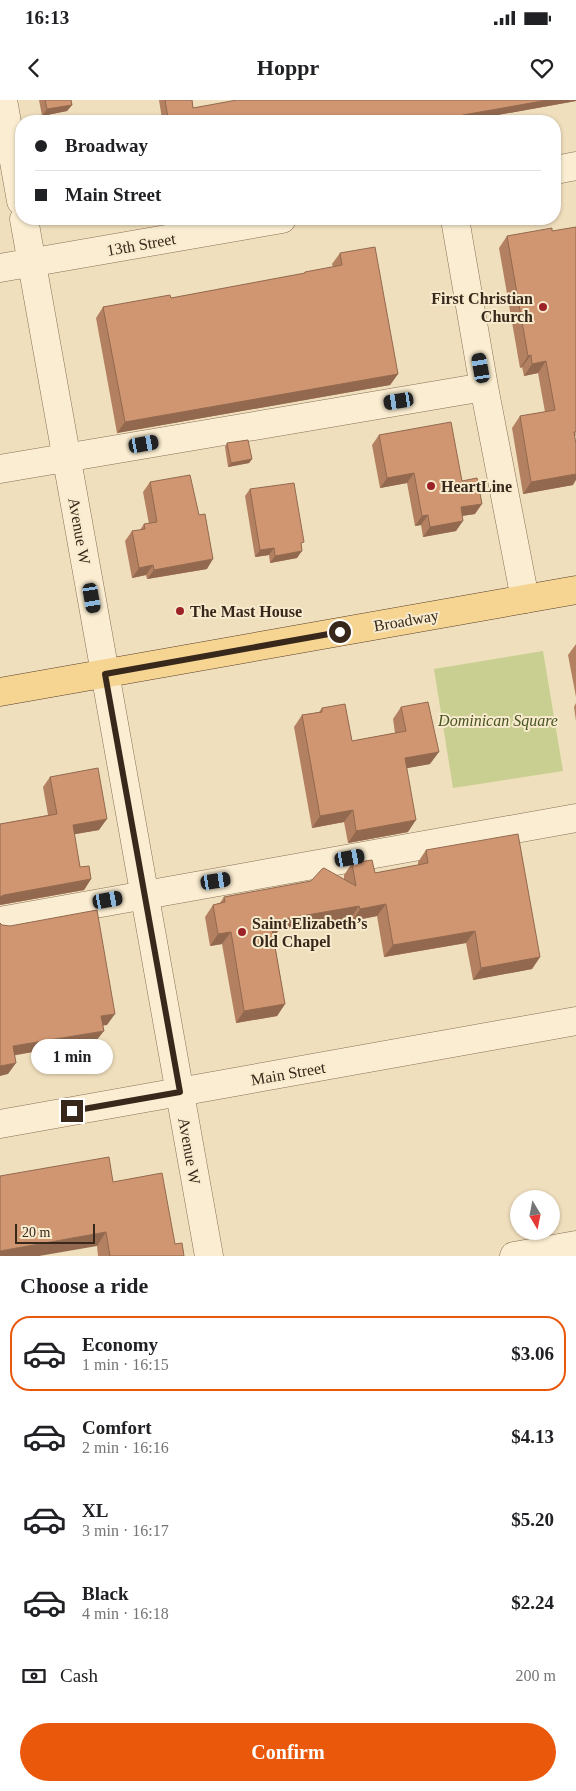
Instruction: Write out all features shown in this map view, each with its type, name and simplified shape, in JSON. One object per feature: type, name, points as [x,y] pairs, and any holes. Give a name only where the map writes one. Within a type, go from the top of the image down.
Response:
[{"type":"main road","name":"Broadway","points":[[0,692],[576,590]]},
{"type":"street","points":[[3,100],[15,167]]},
{"type":"street","points":[[561,169],[576,166]]},
{"type":"street","name":"Avenue W","points":[[25,225],[209,1256]]},
{"type":"street","name":"13th Street","points":[[0,268],[248,225]]},
{"type":"street","points":[[456,225],[484,387],[526,599]]},
{"type":"street","points":[[0,469],[484,387]]},
{"type":"street","points":[[0,920],[576,818]]},
{"type":"street","name":"Main Street","points":[[0,1124],[576,1021]]},
{"type":"street","points":[[514,1256],[576,1245]]},
{"type":"green space","name":"Dominican Square","points":[[543,651],[563,771],[453,788],[434,669]]},
{"type":"building","points":[[45,100],[71,100],[72,105],[47,109]]},
{"type":"building","points":[[165,100],[192,100],[193,108],[237,100],[548,100],[463,115],[168,115]]},
{"type":"building","points":[[576,227],[576,432],[574,432],[576,474],[531,482],[520,416],[555,410],[546,361],[532,364],[531,355],[528,356],[507,236],[552,228],[552,231]]},
{"type":"building","points":[[375,247],[398,374],[125,422],[103,307],[170,295],[171,298],[342,265],[340,253]]},
{"type":"building","name":"HeartLine","points":[[451,422],[462,481],[477,478],[482,504],[461,507],[463,521],[430,527],[428,515],[422,516],[414,473],[387,478],[379,435]]},
{"type":"building","points":[[248,440],[252,459],[231,463],[227,443]]},
{"type":"building","points":[[190,475],[199,515],[205,514],[213,559],[154,570],[153,565],[139,568],[132,531],[145,529],[144,524],[157,522],[150,482]]},
{"type":"building","points":[[294,483],[304,542],[301,543],[302,551],[275,556],[274,548],[260,550],[250,489]]},
{"type":"building","points":[[428,702],[439,752],[405,758],[416,820],[356,831],[353,810],[320,816],[302,715],[322,712],[322,708],[345,704],[352,741],[406,731],[401,707]]},
{"type":"building","points":[[98,768],[107,819],[73,825],[80,867],[89,866],[91,879],[0,897],[0,824],[57,814],[50,777]]},
{"type":"building","name":"Saint Elizabeth’s Old Chapel","points":[[518,834],[540,957],[481,968],[475,931],[393,945],[386,904],[360,909],[359,906],[284,919],[285,922],[271,924],[285,1004],[244,1011],[231,932],[218,934],[213,905],[225,902],[224,897],[311,881],[324,868],[356,886],[352,863],[372,860],[375,873],[428,863],[426,850]]},
{"type":"building","points":[[97,910],[115,1014],[101,1016],[104,1031],[13,1046],[16,1063],[0,1066],[0,923],[10,926]]},
{"type":"building","points":[[109,1157],[113,1182],[162,1173],[175,1244],[182,1243],[184,1256],[110,1256],[106,1232],[0,1251],[0,1176]]},
{"type":"place","name":"First Christian Church","points":[[543,307]]},
{"type":"place","name":"HeartLine","points":[[431,486]]},
{"type":"place","name":"The Mast House","points":[[180,611]]},
{"type":"place","name":"Saint Elizabeth’s Old Chapel","points":[[242,932]]},
{"type":"route","points":[[72,1111],[180,1092],[105,674],[340,632]]}]
